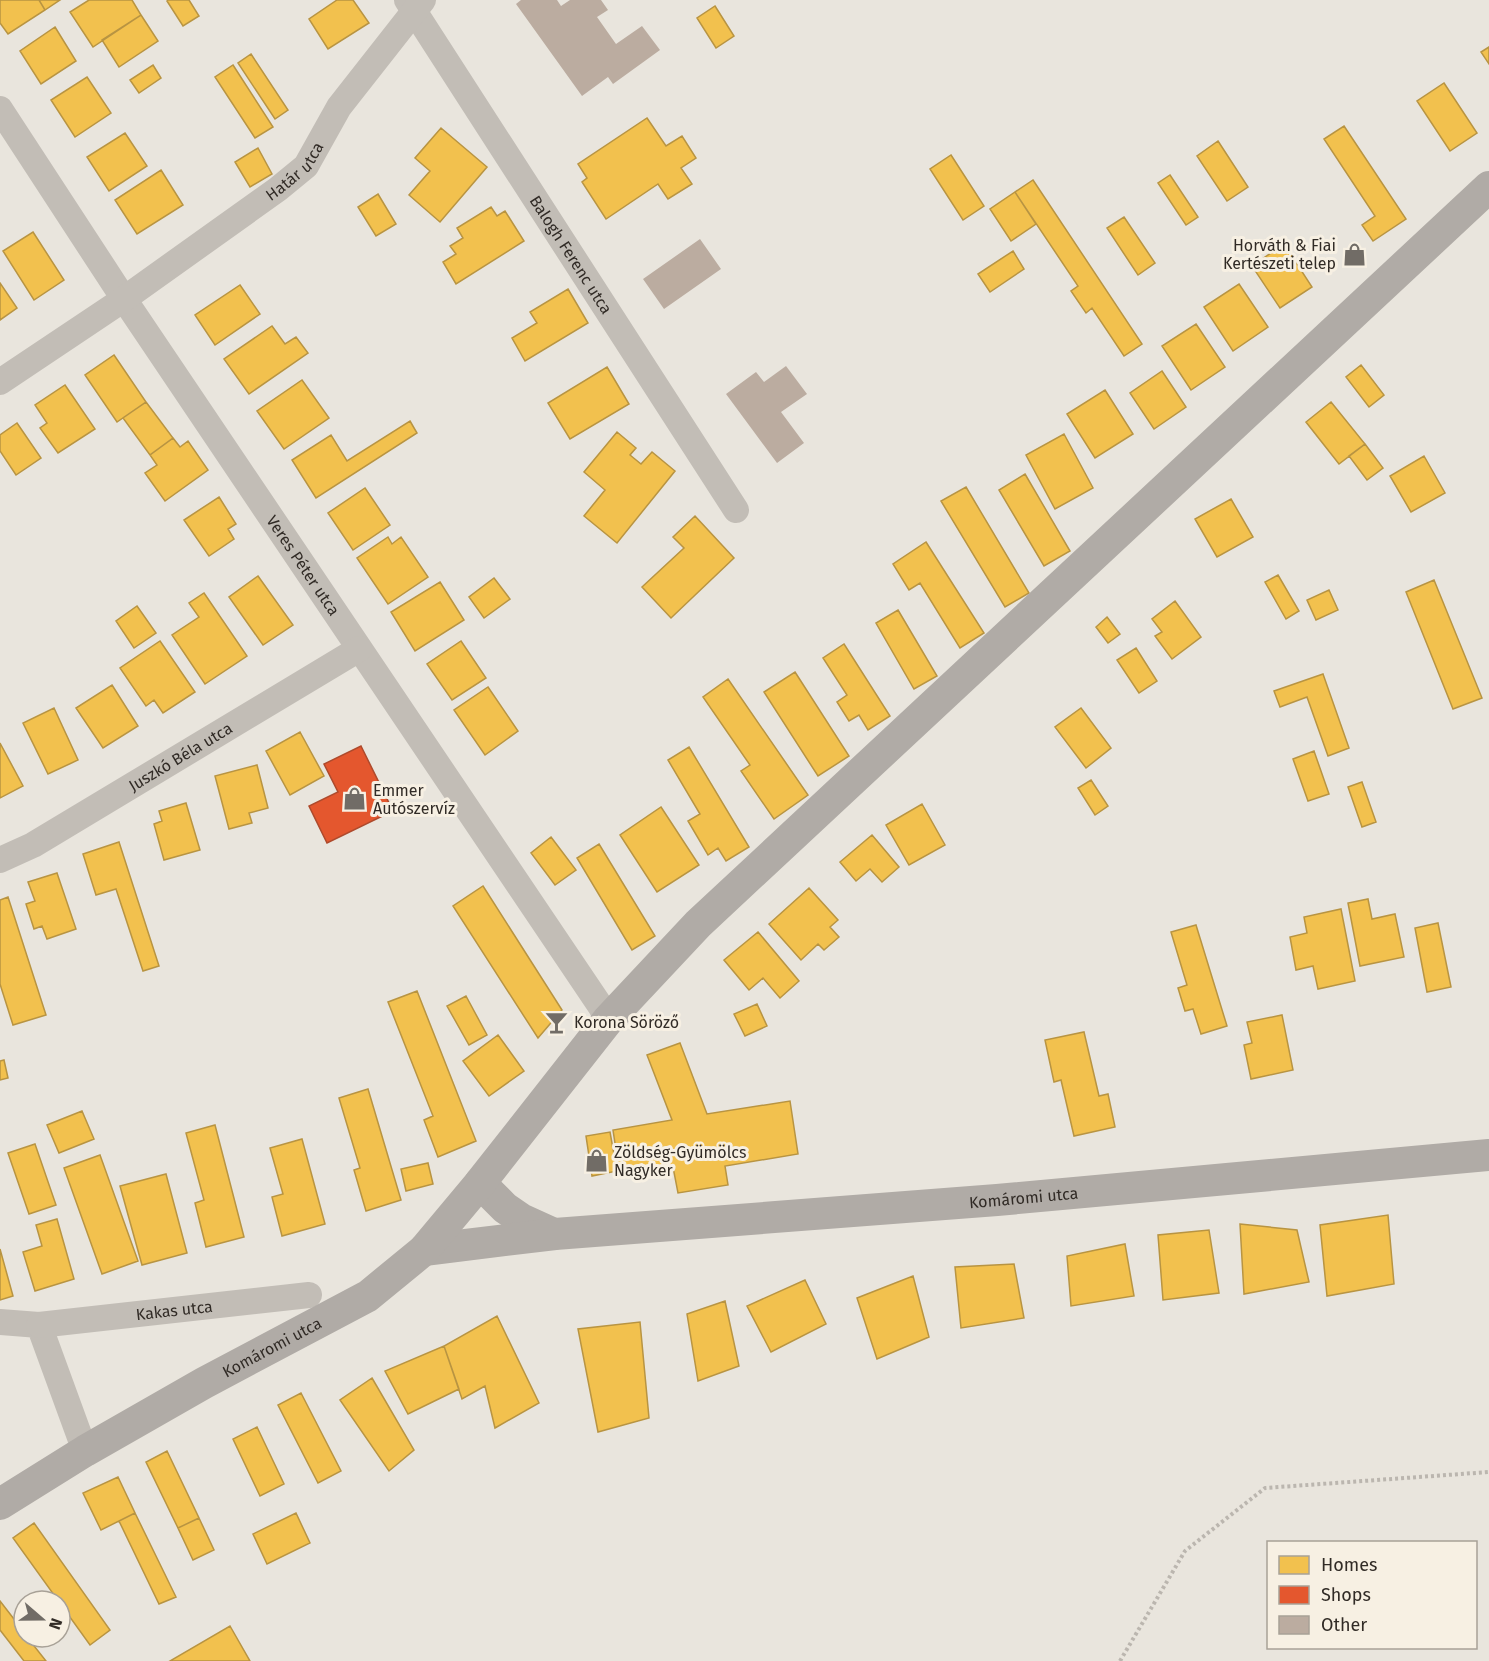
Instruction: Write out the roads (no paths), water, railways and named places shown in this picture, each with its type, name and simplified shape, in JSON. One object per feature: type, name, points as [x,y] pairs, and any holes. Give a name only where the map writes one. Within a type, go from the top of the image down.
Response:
[{"type":"main road","points":[[424,1250],[480,1183],[608,1020],[698,924],[1489,187]]},
{"type":"main road","name":"Komáromi utca","points":[[0,1504],[85,1451],[204,1383],[368,1296],[424,1250],[555,1234],[997,1200],[1489,1155]]},
{"type":"main road","name":"Komáromi utca","points":[[480,1183],[505,1208],[521,1219],[555,1234]]},
{"type":"street","name":"Határ utca","points":[[0,382],[124,299],[278,189],[306,166],[339,107],[415,4]]},
{"type":"street","name":"Balogh Ferenc utca","points":[[415,4],[736,510]]},
{"type":"street","name":"Veres Péter utca","points":[[0,109],[124,299],[595,997],[608,1020]]},
{"type":"street","name":"Juszkó Béla utca","points":[[0,860],[33,845],[359,650]]},
{"type":"street","name":"Kakas utca","points":[[0,1322],[39,1325],[309,1295]]},
{"type":"street","points":[[39,1325],[85,1451]]},
{"type":"place","name":"Horváth & Fiai Kertészeti telep","points":[[1354,254]]},
{"type":"place","name":"Emmer Autószervíz","points":[[355,799]]},
{"type":"place","name":"Korona Söröző","points":[[556,1022]]},
{"type":"place","name":"Zöldség-Gyümölcs Nagyker","points":[[596,1161]]}]
